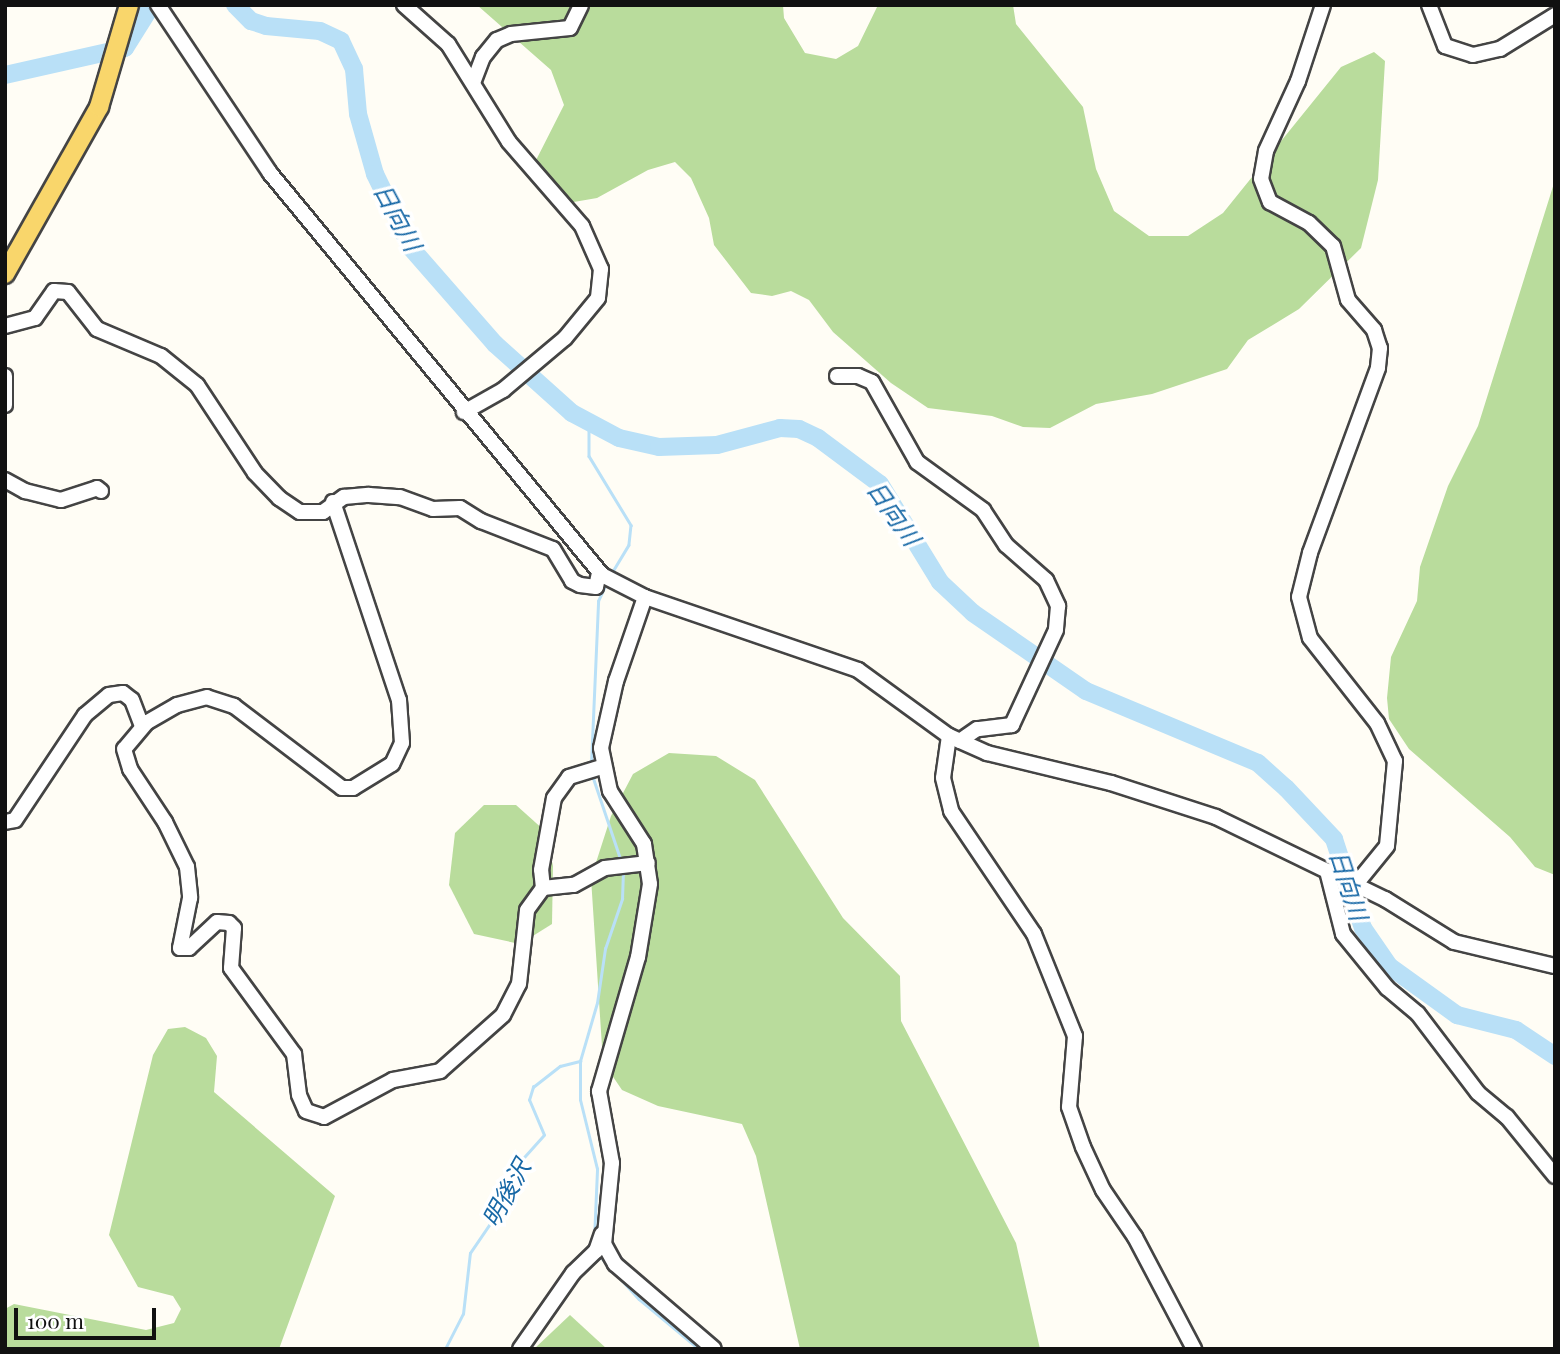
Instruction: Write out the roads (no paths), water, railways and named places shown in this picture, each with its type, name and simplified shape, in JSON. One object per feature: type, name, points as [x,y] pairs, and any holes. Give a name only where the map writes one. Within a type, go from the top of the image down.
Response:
[{"type":"main road","points":[[5,274],[86,135],[117,51],[129,5]]},
{"type":"street","points":[[404,5],[440,35],[531,171],[582,226],[601,269],[600,292],[591,308],[537,364],[503,390],[464,412]]},
{"type":"street","points":[[473,83],[483,57],[497,40],[511,34],[570,28],[577,22],[581,5]]},
{"type":"street","points":[[1323,5],[1298,81],[1266,151],[1261,179],[1270,202],[1309,222],[1333,246],[1348,300],[1374,330],[1380,348],[1378,368],[1310,553],[1299,597],[1310,638],[1377,723],[1395,761],[1387,846],[1353,883]]},
{"type":"street","points":[[1429,5],[1446,46],[1473,55],[1500,49],[1555,15]]},
{"type":"street","points":[[159,6],[270,173],[464,412],[604,576],[645,597],[858,670],[954,738],[987,753],[1111,783],[1216,817],[1353,883],[1454,942],[1555,967]]},
{"type":"street","points":[[5,326],[35,318],[54,291],[68,292],[97,329],[161,356],[197,385],[256,473],[285,504],[316,513],[333,502],[369,495],[400,496],[433,509],[460,508],[481,522],[552,548],[572,580],[580,585],[596,587],[604,576]]},
{"type":"street","points":[[5,376],[5,405]]},
{"type":"street","points":[[837,376],[858,376],[872,382],[917,462],[982,510],[1006,545],[1046,580],[1058,606],[1056,630],[1012,725],[977,729],[954,738]]},
{"type":"street","points":[[5,480],[25,491],[61,500],[97,488],[101,491]]},
{"type":"street","points":[[333,502],[398,700],[402,736],[392,764],[353,788],[342,788],[234,706],[216,698],[177,705],[142,726],[126,744],[124,755],[187,867],[190,898],[180,948],[189,948],[217,922],[229,923],[234,936],[229,950],[231,968],[288,1043],[297,1062],[299,1095],[306,1111],[317,1117],[338,1112],[401,1077],[440,1071],[492,1027],[515,996],[527,910],[543,888],[541,870],[554,798],[569,777],[602,767]]},
{"type":"street","points":[[520,1349],[573,1273],[596,1251],[603,1233],[612,1163],[599,1091],[638,957],[650,884],[648,863],[639,831],[610,791],[602,767],[607,710],[645,597]]},
{"type":"street","points":[[5,822],[15,820],[85,715],[109,695],[123,692],[132,700],[142,726]]},
{"type":"street","points":[[954,738],[943,778],[951,810],[1034,934],[1074,1036],[1069,1107],[1083,1147],[1103,1191],[1135,1237],[1194,1349]]},
{"type":"street","points":[[543,888],[574,886],[605,868],[648,863]]},
{"type":"street","points":[[1331,873],[1343,934],[1387,988],[1418,1013],[1478,1093],[1507,1117],[1555,1176]]},
{"type":"street","points":[[603,1233],[615,1264],[714,1349]]},
{"type":"waterway","points":[[5,75],[125,48],[152,5]]},
{"type":"waterway","name":"日向川","points":[[235,5],[251,21],[266,26],[320,31],[341,41],[354,69],[358,114],[375,174],[411,248],[495,344],[572,413],[619,438],[659,447],[717,445],[780,428],[799,429],[818,438],[880,484],[940,582],[973,613],[1086,691],[1258,763],[1286,788],[1334,839],[1363,928],[1389,966],[1457,1015],[1516,1030],[1555,1056]]},
{"type":"waterway","points":[[589,423],[589,456],[631,525],[629,545],[611,575]]},
{"type":"waterway","points":[[591,764],[598,601],[606,584]]},
{"type":"waterway","points":[[592,774],[621,860]]},
{"type":"waterway","name":"明後沢","points":[[594,1239],[597,1169],[580,1100],[580,1061],[597,1003],[605,949],[622,899],[623,870]]},
{"type":"waterway","name":"明後沢","points":[[445,1349],[463,1314],[470,1253],[511,1193],[517,1165],[544,1135],[529,1100],[533,1087],[560,1066],[580,1061]]},
{"type":"waterway","points":[[600,1256],[639,1299],[699,1349]]}]
